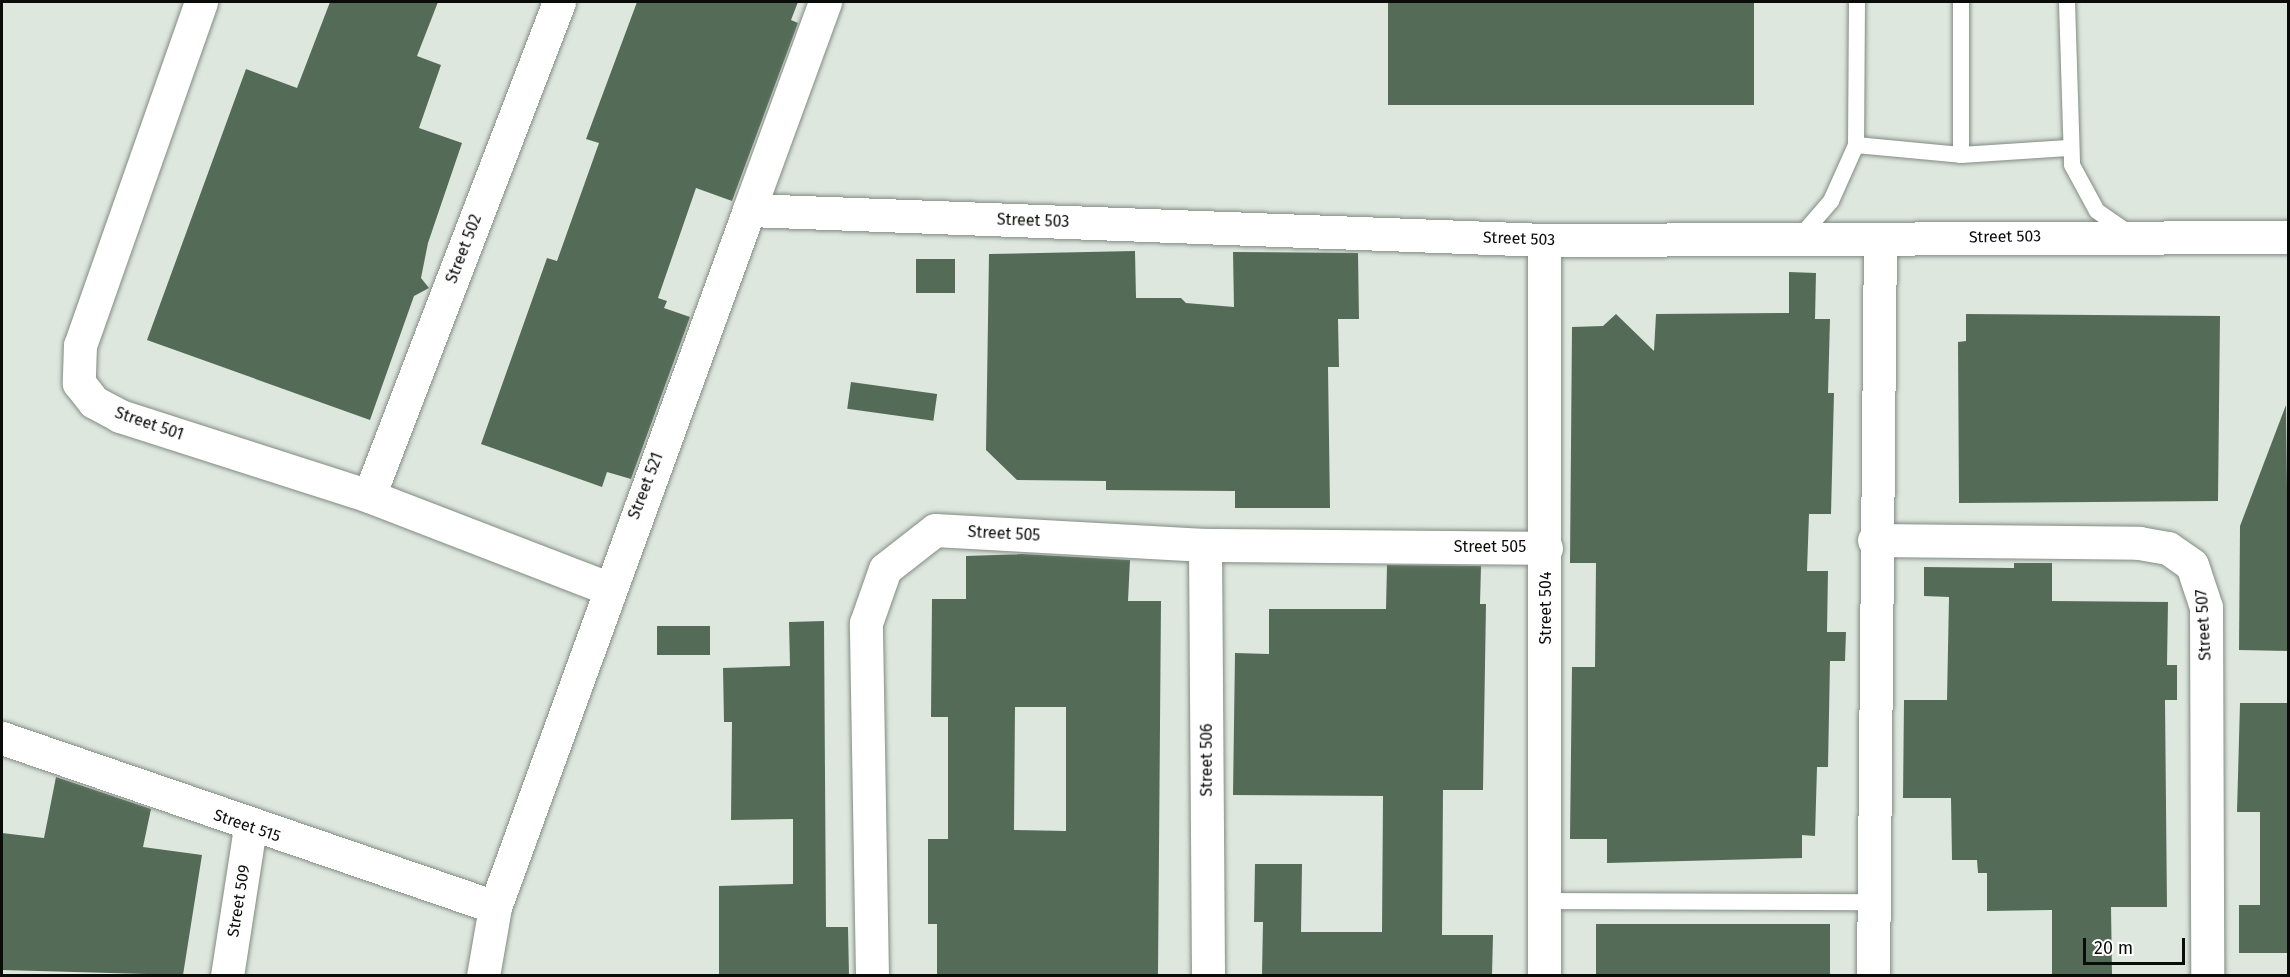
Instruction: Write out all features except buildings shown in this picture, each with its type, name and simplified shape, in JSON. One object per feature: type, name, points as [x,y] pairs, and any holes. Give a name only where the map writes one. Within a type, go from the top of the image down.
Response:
[{"type":"street","name":"Street 501","points":[[201,2],[80,345],[79,383],[94,402],[120,416],[369,496],[607,588]]},
{"type":"street","name":"Street 502","points":[[369,496],[559,2]]},
{"type":"street","name":"Street 521","points":[[483,975],[495,907],[607,588],[825,2]]},
{"type":"street","name":"Street 503","points":[[749,210],[1544,240],[1797,240],[2130,234],[2289,237]]},
{"type":"street","points":[[1873,975],[1874,540],[1880,239]]},
{"type":"street","name":"Street 504","points":[[1544,240],[1546,548],[1544,975]]},
{"type":"street","name":"Street 505","points":[[872,975],[866,623],[885,569],[935,530],[1205,545],[1546,548]]},
{"type":"street","name":"Street 507","points":[[1874,540],[2139,543],[2168,548],[2192,565],[2206,607],[2207,975]]},
{"type":"street","name":"Street 506","points":[[1205,545],[1208,975]]},
{"type":"street","name":"Street 515","points":[[2,738],[250,827],[495,907]]},
{"type":"street","name":"Street 509","points":[[227,975],[250,827]]},
{"type":"lane","points":[[1797,240],[1831,201],[1856,145],[1857,2]]},
{"type":"lane","points":[[1961,2],[1961,155]]},
{"type":"lane","points":[[2067,2],[2068,148],[2082,190],[2097,210],[2130,234]]},
{"type":"lane","points":[[1856,145],[1961,155],[2068,148]]},
{"type":"lane","points":[[1544,901],[1872,902]]}]
